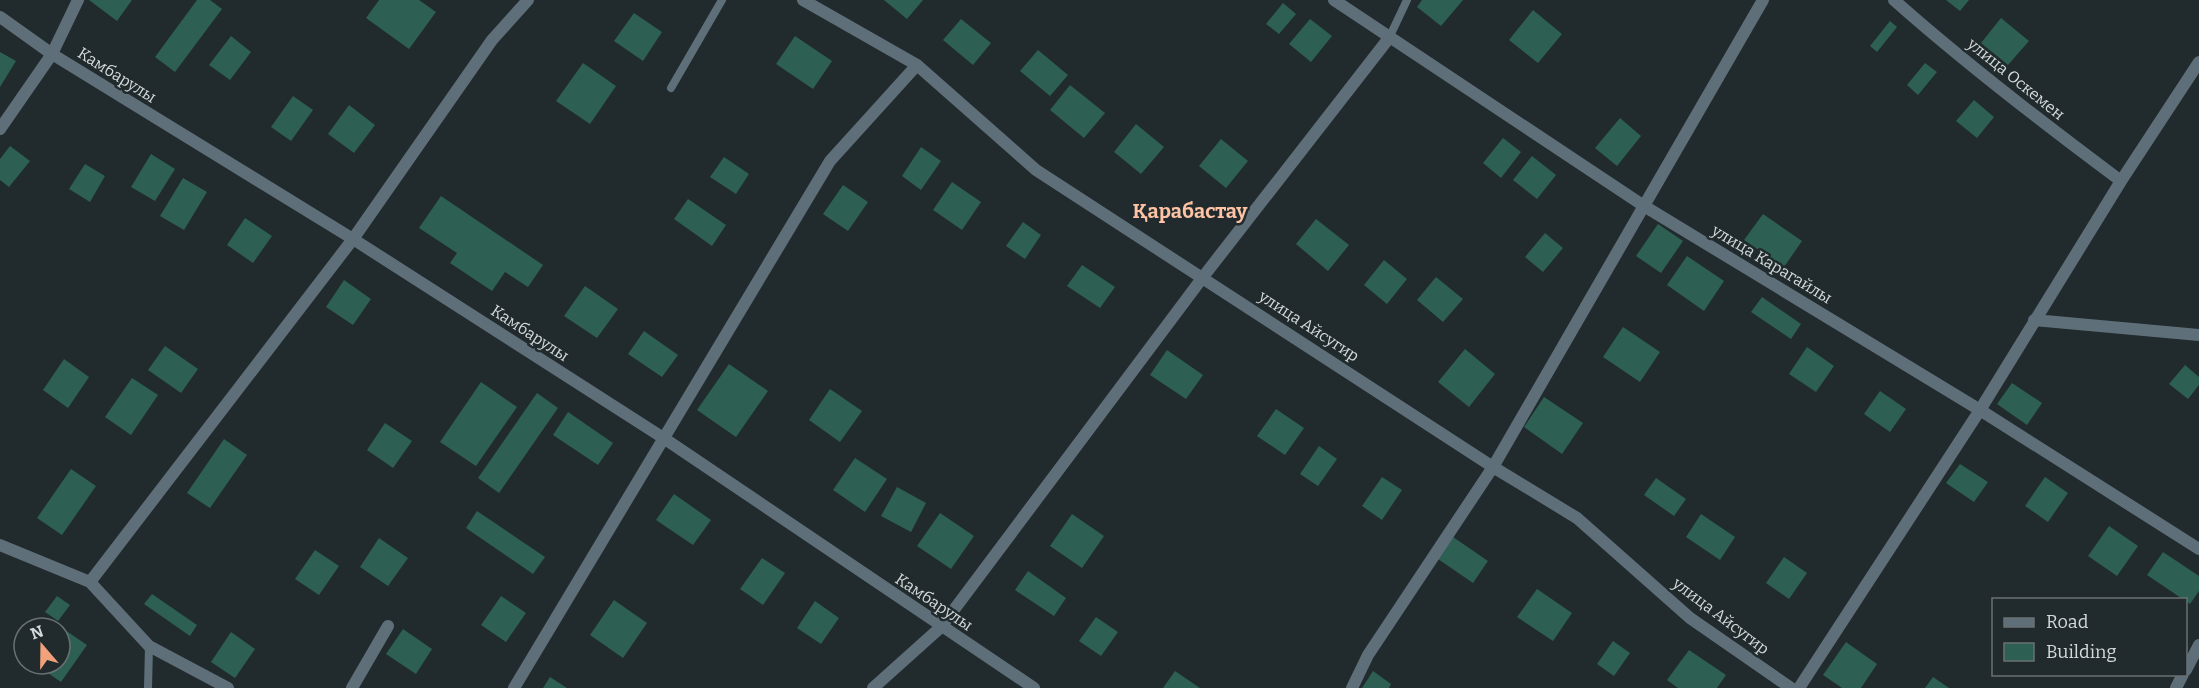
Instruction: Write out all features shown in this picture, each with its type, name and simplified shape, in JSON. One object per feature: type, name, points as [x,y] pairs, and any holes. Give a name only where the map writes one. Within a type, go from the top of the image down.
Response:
[{"type":"street","points":[[0,129],[52,54],[78,0]]},
{"type":"street","points":[[90,582],[353,239],[492,40],[528,0]]},
{"type":"street","name":"улица Айсугир","points":[[803,0],[917,65],[1036,170],[1577,518],[1690,618],[1791,688]]},
{"type":"street","name":"улица Карагайлы","points":[[1334,0],[1644,206],[1980,410],[2199,549]]},
{"type":"street","points":[[1352,688],[1368,655],[1493,466],[1763,0]]},
{"type":"street","name":"улица Оскемен","points":[[1894,0],[2034,116],[2121,181]]},
{"type":"street","name":"Камбарулы","points":[[0,16],[52,54],[353,239],[665,439],[1034,688]]},
{"type":"street","points":[[873,688],[941,627],[1203,277],[1389,38]]},
{"type":"street","points":[[1799,688],[1980,410],[2121,181],[2199,63]]},
{"type":"street","points":[[514,688],[830,161],[917,65]]},
{"type":"street","points":[[2034,320],[2199,335]]},
{"type":"street","points":[[0,545],[90,582],[149,646],[228,688]]},
{"type":"street","points":[[352,688],[388,626]]},
{"type":"street","points":[[2187,668],[2199,645]]},
{"type":"lane","points":[[671,88],[722,0]]},
{"type":"lane","points":[[1389,38],[1407,0]]},
{"type":"lane","points":[[148,688],[149,646]]},
{"type":"building","points":[[89,0],[132,0],[117,21]]},
{"type":"building","points":[[197,0],[210,0],[222,9],[175,72],[155,57]]},
{"type":"building","points":[[379,0],[419,0],[436,12],[409,49],[366,18]]},
{"type":"building","points":[[884,0],[923,0],[907,19]]},
{"type":"building","points":[[1422,0],[1463,0],[1441,26],[1417,7]]},
{"type":"building","points":[[1946,0],[1969,0],[1960,11]]},
{"type":"building","points":[[1283,3],[1296,14],[1279,34],[1266,24]]},
{"type":"building","points":[[1533,10],[1562,34],[1538,63],[1509,40]]},
{"type":"building","points":[[634,13],[662,32],[643,61],[614,41]]},
{"type":"building","points":[[2001,18],[2029,41],[2008,65],[1981,43]]},
{"type":"building","points":[[961,19],[991,43],[973,65],[943,40]]},
{"type":"building","points":[[1310,19],[1332,36],[1311,62],[1289,44]]},
{"type":"building","points":[[1890,21],[1897,27],[1877,52],[1870,46]]},
{"type":"building","points":[[231,36],[251,52],[230,80],[209,65]]},
{"type":"building","points":[[795,36],[832,61],[813,89],[776,64]]},
{"type":"building","points":[[1038,50],[1068,75],[1050,96],[1020,71]]},
{"type":"building","points":[[0,52],[16,61],[0,87]]},
{"type":"building","points":[[583,63],[616,86],[590,124],[556,101]]},
{"type":"building","points":[[1925,63],[1937,72],[1918,95],[1907,85]]},
{"type":"building","points":[[1070,85],[1105,113],[1084,138],[1050,110]]},
{"type":"building","points":[[293,96],[313,110],[291,141],[271,127]]},
{"type":"building","points":[[1974,100],[1994,117],[1977,138],[1956,121]]},
{"type":"building","points":[[349,105],[375,125],[354,153],[328,134]]},
{"type":"building","points":[[1620,118],[1641,136],[1617,166],[1595,148]]},
{"type":"building","points":[[1136,124],[1164,147],[1141,174],[1114,152]]},
{"type":"building","points":[[1503,138],[1521,152],[1501,178],[1483,163]]},
{"type":"building","points":[[1221,139],[1248,161],[1226,188],[1199,166]]},
{"type":"building","points":[[10,146],[30,161],[9,187],[0,180],[0,159]]},
{"type":"building","points":[[921,147],[941,161],[921,190],[902,176]]},
{"type":"building","points":[[151,154],[175,169],[155,201],[131,187]]},
{"type":"building","points":[[1532,156],[1556,175],[1537,199],[1513,180]]},
{"type":"building","points":[[724,157],[749,174],[736,194],[710,177]]},
{"type":"building","points":[[85,164],[105,176],[90,202],[69,189]]},
{"type":"building","points":[[183,178],[207,192],[184,230],[160,216]]},
{"type":"building","points":[[952,182],[981,202],[962,230],[933,210]]},
{"type":"building","points":[[843,185],[868,202],[848,231],[823,214]]},
{"type":"building","points":[[441,196],[543,265],[528,287],[505,272],[492,291],[450,263],[457,253],[419,228]]},
{"type":"building","points":[[688,199],[726,225],[712,246],[674,219]]},
{"type":"building","points":[[1763,214],[1802,241],[1784,267],[1744,240]]},
{"type":"building","points":[[245,218],[272,236],[253,263],[227,245]]},
{"type":"building","points":[[1316,219],[1349,245],[1328,271],[1296,244]]},
{"type":"building","points":[[1023,222],[1041,235],[1025,259],[1006,246]]},
{"type":"building","points":[[1658,224],[1683,241],[1661,273],[1636,256]]},
{"type":"building","points":[[1545,233],[1563,248],[1543,272],[1525,257]]},
{"type":"building","points":[[1687,256],[1724,281],[1704,311],[1667,285]]},
{"type":"building","points":[[1384,260],[1407,279],[1387,304],[1364,285]]},
{"type":"building","points":[[1082,265],[1115,287],[1100,308],[1067,286]]},
{"type":"building","points":[[1436,277],[1463,299],[1443,322],[1417,300]]},
{"type":"building","points":[[344,280],[371,299],[353,325],[326,307]]},
{"type":"building","points":[[585,286],[618,309],[597,338],[564,316]]},
{"type":"building","points":[[1762,297],[1801,324],[1791,339],[1751,312]]},
{"type":"building","points":[[1623,327],[1660,352],[1640,382],[1603,357]]},
{"type":"building","points":[[644,331],[678,355],[662,377],[628,354]]},
{"type":"building","points":[[165,346],[198,369],[181,393],[148,370]]},
{"type":"building","points":[[1807,347],[1834,366],[1816,392],[1789,374]]},
{"type":"building","points":[[1465,349],[1495,374],[1469,407],[1438,382]]},
{"type":"building","points":[[1167,350],[1203,375],[1186,399],[1150,375]]},
{"type":"building","points":[[64,359],[89,377],[68,408],[43,390]]},
{"type":"building","points":[[729,364],[768,391],[736,437],[697,410]]},
{"type":"building","points":[[2185,365],[2199,377],[2199,385],[2188,399],[2169,384]]},
{"type":"building","points":[[132,378],[158,395],[131,435],[105,417]]},
{"type":"building","points":[[481,382],[517,407],[476,466],[440,442]]},
{"type":"building","points":[[2012,383],[2042,403],[2027,425],[1997,404]]},
{"type":"building","points":[[830,389],[862,411],[840,442],[809,420]]},
{"type":"building","points":[[1880,391],[1906,409],[1890,432],[1864,414]]},
{"type":"building","points":[[537,393],[558,408],[499,493],[478,478]]},
{"type":"building","points":[[1544,397],[1583,423],[1562,454],[1524,427]]},
{"type":"building","points":[[1276,409],[1304,428],[1285,455],[1257,436]]},
{"type":"building","points":[[568,412],[613,443],[598,465],[553,435]]},
{"type":"building","points":[[385,423],[412,441],[393,468],[367,450]]},
{"type":"building","points":[[224,439],[247,455],[210,508],[187,493]]},
{"type":"building","points":[[1319,446],[1337,459],[1318,486],[1300,474]]},
{"type":"building","points":[[855,458],[887,479],[865,512],[833,490]]},
{"type":"building","points":[[1960,464],[1988,482],[1974,502],[1946,483]]},
{"type":"building","points":[[71,469],[96,486],[62,535],[37,518]]},
{"type":"building","points":[[1382,477],[1402,490],[1382,520],[1362,506]]},
{"type":"building","points":[[2045,477],[2068,493],[2048,522],[2025,506]]},
{"type":"building","points":[[1656,478],[1686,499],[1674,516],[1644,495]]},
{"type":"building","points":[[897,487],[926,503],[911,532],[881,516]]},
{"type":"building","points":[[674,494],[711,520],[693,545],[656,520]]},
{"type":"building","points":[[477,511],[545,557],[533,574],[466,528]]},
{"type":"building","points":[[940,513],[974,536],[951,569],[917,546]]},
{"type":"building","points":[[1072,514],[1104,536],[1082,568],[1050,546]]},
{"type":"building","points":[[1701,514],[1735,537],[1720,560],[1686,537]]},
{"type":"building","points":[[2109,526],[2138,546],[2117,576],[2088,556]]},
{"type":"building","points":[[1453,537],[1488,561],[1473,583],[1438,559]]},
{"type":"building","points":[[379,538],[408,558],[388,586],[360,567]]},
{"type":"building","points":[[315,550],[339,566],[319,595],[295,579]]},
{"type":"building","points":[[2163,552],[2199,576],[2199,591],[2190,604],[2187,598],[2181,598],[2147,575]]},
{"type":"building","points":[[1784,557],[1807,573],[1789,599],[1766,583]]},
{"type":"building","points":[[762,558],[785,573],[763,605],[740,589]]},
{"type":"building","points":[[1028,571],[1066,598],[1054,616],[1015,590]]},
{"type":"building","points":[[1537,589],[1572,613],[1553,641],[1517,617]]},
{"type":"building","points":[[152,594],[197,625],[190,636],[144,604]]},
{"type":"building","points":[[57,596],[70,605],[62,616],[51,616],[45,612]]},
{"type":"building","points":[[501,596],[526,613],[506,642],[481,625]]},
{"type":"building","points":[[614,600],[647,623],[623,658],[590,635]]},
{"type":"building","points":[[815,601],[839,618],[821,644],[797,628]]},
{"type":"building","points":[[1096,617],[1118,632],[1101,656],[1079,641]]},
{"type":"building","points":[[403,629],[432,649],[416,674],[386,654]]},
{"type":"building","points":[[231,632],[255,649],[235,678],[211,662]]},
{"type":"building","points":[[72,635],[87,645],[72,666]]},
{"type":"building","points":[[1613,641],[1630,653],[1614,676],[1597,664]]},
{"type":"building","points":[[1846,642],[1877,664],[1861,688],[1842,688],[1823,675]]},
{"type":"building","points":[[1689,650],[1726,675],[1717,688],[1678,688],[1667,680]]},
{"type":"building","points":[[1175,671],[1200,688],[1163,688]]},
{"type":"building","points":[[1373,671],[1391,684],[1389,688],[1362,688]]},
{"type":"building","points":[[52,676],[65,676],[61,682]]},
{"type":"building","points":[[550,677],[567,688],[543,688]]},
{"type":"building","points":[[1933,677],[1949,688],[1925,688]]},
{"type":"district","name":"Қарабастау","points":[[1190,211]]}]
